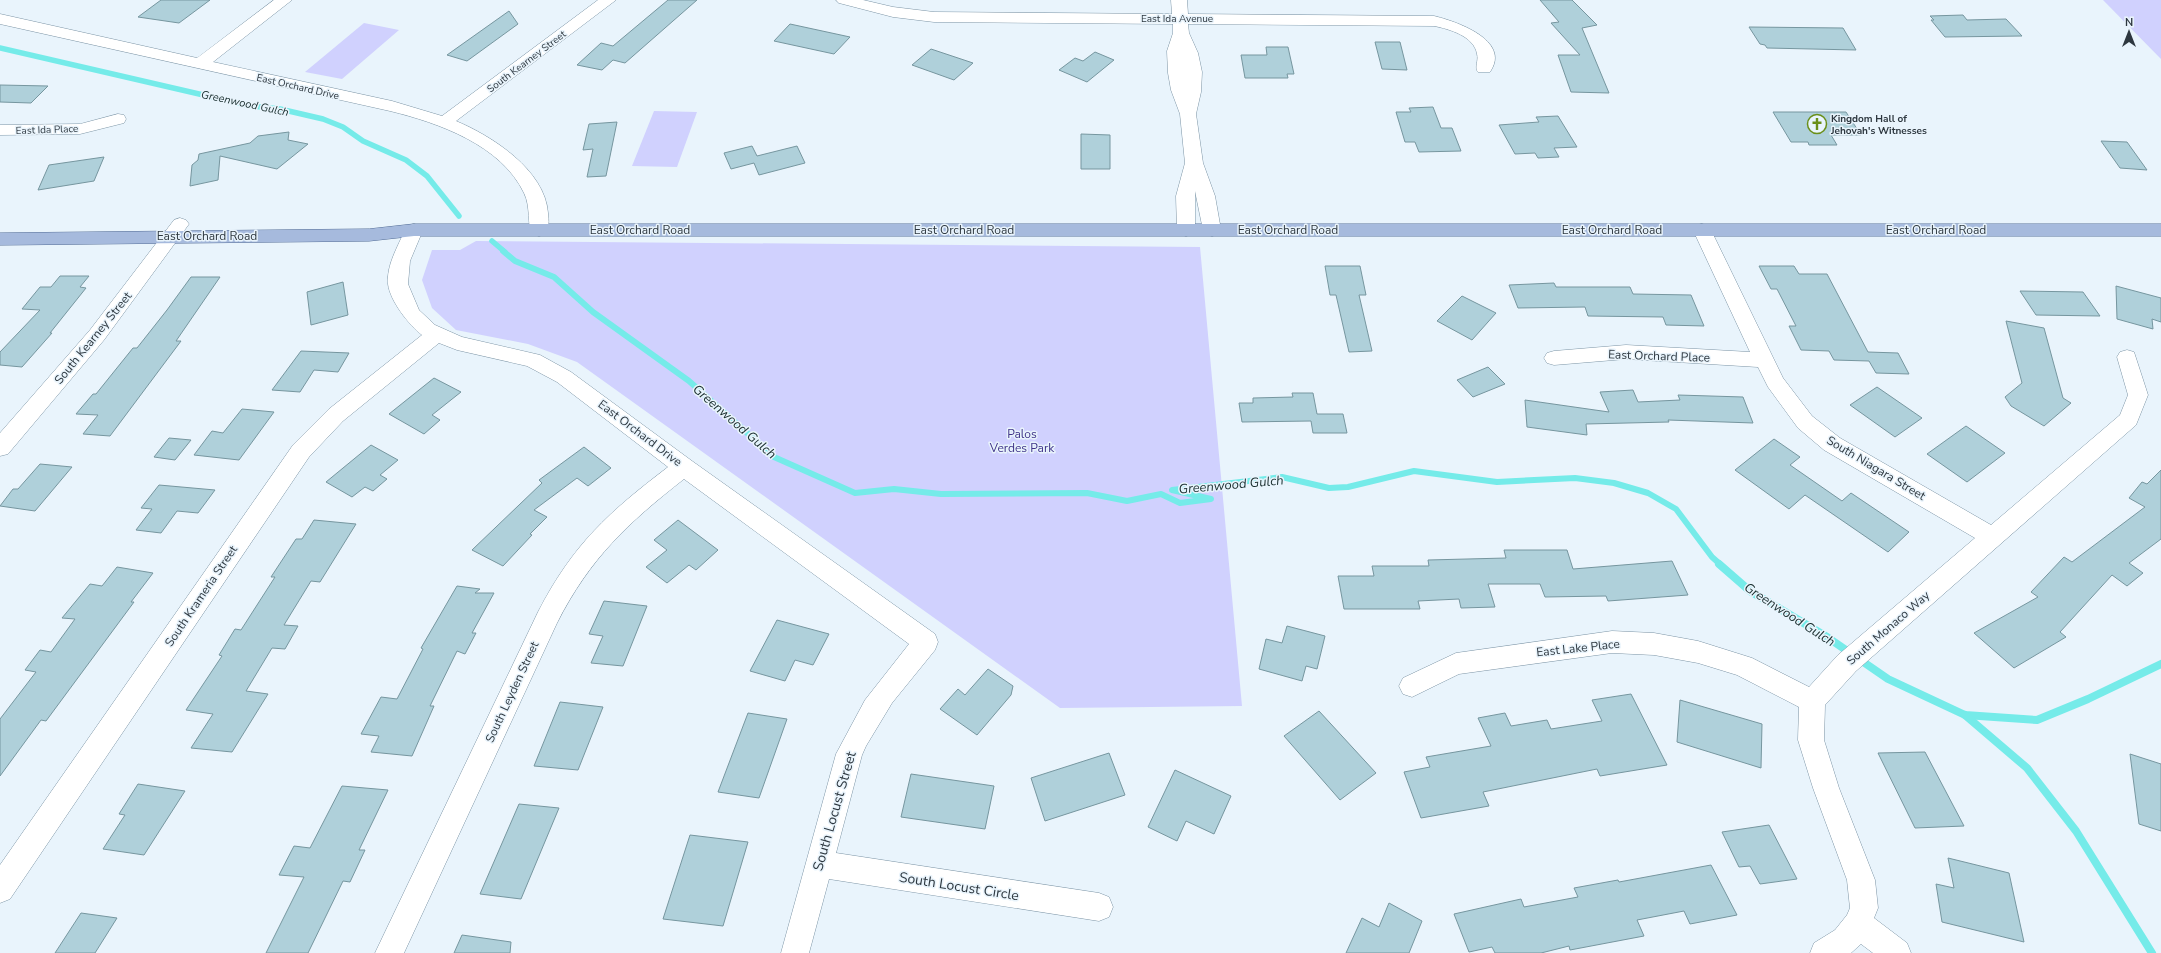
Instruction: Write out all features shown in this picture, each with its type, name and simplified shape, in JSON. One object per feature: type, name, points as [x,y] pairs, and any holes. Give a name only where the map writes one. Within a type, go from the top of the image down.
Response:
[{"type":"main road","name":"East Orchard Road","points":[[0,224],[369,236],[414,230],[2161,230]]},
{"type":"main road","name":"East Orchard Road","points":[[0,239],[176,230]]},
{"type":"street","points":[[200,64],[284,0]]},
{"type":"street","name":"South Kearney Street","points":[[444,122],[608,0]]},
{"type":"street","name":"East Ida Avenue","points":[[844,0],[893,12],[934,17],[1181,26],[1434,21],[1452,26],[1476,40],[1484,52],[1484,69]]},
{"type":"street","points":[[1179,0],[1181,26],[1175,51],[1175,65],[1179,90],[1188,114],[1194,163],[1206,196],[1212,230]]},
{"type":"street","name":"East Orchard Drive","points":[[0,20],[398,109],[444,122],[483,142],[495,151],[521,176],[535,196],[538,206],[539,230]]},
{"type":"street","name":"East Ida Place","points":[[0,130],[73,130],[97,126],[118,119]]},
{"type":"street","points":[[1186,230],[1185,196],[1194,163]]},
{"type":"street","name":"South Kearney Street","points":[[0,448],[97,335],[176,230]]},
{"type":"street","name":"East Orchard Drive","points":[[414,230],[401,261],[398,284],[411,314],[428,330],[436,335],[457,343],[513,354],[549,367],[578,386],[684,467],[926,642]]},
{"type":"street","name":"South Niagara Street","points":[[1702,230],[1775,382],[1805,422],[1832,444],[1993,537]]},
{"type":"street","name":"South Krameria Street","points":[[0,889],[301,450],[336,415],[436,335]]},
{"type":"street","name":"East Orchard Place","points":[[1554,358],[1626,352],[1764,360]]},
{"type":"street","name":"South Monaco Way","points":[[1820,692],[1846,663],[2128,419],[2138,395],[2127,357]]},
{"type":"street","name":"South Leyden Street","points":[[389,953],[547,619],[570,576],[600,538],[617,522],[684,467]]},
{"type":"street","name":"South Locust Street","points":[[795,953],[842,775],[858,734],[879,699],[926,642]]},
{"type":"street","name":"East Lake Place","points":[[1412,686],[1456,664],[1612,642],[1654,644],[1698,652],[1820,692]]},
{"type":"street","points":[[1820,692],[1811,740],[1826,788],[1854,856],[1861,880],[1864,908],[1858,924],[1845,940],[1824,953]]},
{"type":"street","name":"South Locust Circle","points":[[819,864],[1099,907]]},
{"type":"street","points":[[1858,924],[1896,953]]},
{"type":"green space","points":[[2103,0],[2161,0],[2161,59]]},
{"type":"green space","points":[[364,23],[399,30],[342,79],[305,72]]},
{"type":"green space","points":[[654,111],[697,112],[677,167],[632,166]]},
{"type":"green space","name":"Palos Verdes Park","points":[[476,241],[1200,247],[1242,706],[1060,708],[577,362],[528,344],[456,330],[432,308],[422,280],[432,250],[460,250]]},
{"type":"building","points":[[161,0],[210,0],[179,23],[138,17]]},
{"type":"building","points":[[668,0],[697,0],[625,63],[613,60],[602,70],[577,65],[601,43],[613,46]]},
{"type":"building","points":[[1540,0],[1572,0],[1597,25],[1582,28],[1609,93],[1571,92],[1558,55],[1580,55],[1551,23],[1559,22]]},
{"type":"building","points":[[509,11],[518,24],[467,61],[447,55]]},
{"type":"building","points":[[1963,15],[1967,20],[2006,19],[2022,36],[1945,37],[1931,20],[1934,20],[1930,16]]},
{"type":"building","points":[[790,24],[850,37],[834,54],[774,41]]},
{"type":"building","points":[[1749,27],[1843,28],[1856,50],[1767,48],[1765,45],[1760,44]]},
{"type":"building","points":[[1375,42],[1400,42],[1407,70],[1382,69]]},
{"type":"building","points":[[1266,47],[1288,47],[1294,74],[1287,74],[1288,78],[1245,78],[1241,55],[1267,55]]},
{"type":"building","points":[[931,49],[973,63],[954,80],[912,65]]},
{"type":"building","points":[[1095,52],[1114,60],[1087,82],[1059,70],[1075,58],[1083,61]]},
{"type":"building","points":[[0,85],[48,86],[31,103],[0,102]]},
{"type":"building","points":[[1433,107],[1441,128],[1452,128],[1461,151],[1419,152],[1415,142],[1405,142],[1396,112],[1411,112],[1409,108]]},
{"type":"building","name":"Kingdom Hall of Jehovah's Witnesses","points":[[1773,112],[1846,112],[1861,135],[1831,135],[1837,145],[1809,145],[1808,142],[1791,142]]},
{"type":"building","points":[[1558,116],[1577,147],[1554,148],[1559,157],[1538,158],[1535,153],[1515,154],[1499,125],[1539,122],[1536,117]]},
{"type":"building","points":[[617,122],[606,176],[587,177],[593,149],[583,150],[589,124]]},
{"type":"building","points":[[289,132],[288,140],[308,144],[277,169],[220,156],[218,180],[190,186],[192,165],[198,160],[199,154],[250,143],[258,136]]},
{"type":"building","points":[[1081,134],[1110,135],[1110,169],[1081,169]]},
{"type":"building","points":[[2101,141],[2127,142],[2147,170],[2120,168]]},
{"type":"building","points":[[752,146],[757,156],[797,146],[805,163],[759,175],[754,163],[731,169],[724,153]]},
{"type":"building","points":[[104,157],[94,181],[38,190],[49,165]]},
{"type":"building","points":[[1325,266],[1360,266],[1366,295],[1359,295],[1372,351],[1349,352],[1336,295],[1330,295]]},
{"type":"building","points":[[1759,266],[1794,266],[1799,274],[1827,274],[1868,352],[1898,353],[1909,374],[1876,373],[1869,361],[1834,360],[1829,351],[1801,350],[1789,326],[1796,326],[1777,289],[1771,289]]},
{"type":"building","points":[[60,276],[89,276],[80,287],[86,288],[50,333],[52,333],[22,367],[0,365],[0,352],[40,310],[22,309],[40,287],[51,287]]},
{"type":"building","points":[[191,277],[220,277],[176,341],[181,341],[110,436],[83,434],[98,415],[76,414],[93,394],[96,394],[133,348],[137,348]]},
{"type":"building","points":[[343,282],[348,315],[311,325],[307,292]]},
{"type":"building","points":[[1554,283],[1556,287],[1630,287],[1633,294],[1691,295],[1704,326],[1666,325],[1663,317],[1588,316],[1585,307],[1518,308],[1509,285]]},
{"type":"building","points":[[2116,286],[2161,298],[2161,322],[2152,319],[2153,329],[2117,319]]},
{"type":"building","points":[[2020,291],[2083,292],[2100,316],[2036,315]]},
{"type":"building","points":[[1462,296],[1496,313],[1472,340],[1437,321]]},
{"type":"building","points":[[2006,321],[2044,328],[2063,398],[2071,403],[2044,426],[2011,406],[2005,397],[2022,383]]},
{"type":"building","points":[[301,351],[349,353],[338,372],[314,370],[300,392],[272,390]]},
{"type":"building","points":[[1488,367],[1505,384],[1473,397],[1457,380]]},
{"type":"building","points":[[434,378],[461,392],[432,415],[440,420],[424,434],[389,414]]},
{"type":"building","points":[[1877,387],[1922,418],[1895,437],[1850,405]]},
{"type":"building","points":[[1633,390],[1638,402],[1680,400],[1678,395],[1743,397],[1753,423],[1668,420],[1669,422],[1586,424],[1587,435],[1527,427],[1525,400],[1609,412],[1600,392]]},
{"type":"building","points":[[1292,393],[1313,393],[1317,414],[1343,414],[1347,433],[1313,433],[1311,421],[1242,422],[1239,403],[1253,403],[1253,398],[1293,397]]},
{"type":"building","points":[[242,409],[274,412],[239,460],[194,455],[212,431],[223,433]]},
{"type":"building","points":[[1966,426],[2005,453],[1967,482],[1927,454]]},
{"type":"building","points":[[169,438],[191,440],[175,460],[154,457]]},
{"type":"building","points":[[1774,439],[1800,457],[1790,465],[1842,501],[1851,493],[1909,532],[1888,552],[1805,495],[1789,509],[1735,470]]},
{"type":"building","points":[[371,445],[398,460],[380,475],[387,479],[373,491],[365,487],[352,497],[326,482]]},
{"type":"building","points":[[584,447],[611,468],[588,486],[577,478],[534,510],[547,517],[530,534],[532,535],[503,566],[472,550],[542,483],[539,480]]},
{"type":"building","points":[[40,464],[72,467],[35,511],[0,506],[13,489],[18,489]]},
{"type":"building","points":[[2161,470],[2161,539],[2129,563],[2143,573],[2127,586],[2112,575],[2060,632],[2066,637],[2014,668],[1974,633],[2038,597],[2031,592],[2064,557],[2072,562],[2145,507],[2129,498],[2142,482],[2147,484]]},
{"type":"building","points":[[159,485],[215,490],[198,513],[177,511],[161,533],[136,530],[152,509],[141,508]]},
{"type":"building","points":[[314,520],[356,524],[320,582],[311,581],[284,625],[298,626],[285,649],[272,648],[246,691],[268,694],[232,752],[191,748],[213,714],[186,710],[222,656],[219,655],[235,629],[241,630],[275,577],[271,577],[296,539],[302,539]]},
{"type":"building","points":[[678,520],[718,550],[696,570],[689,565],[667,583],[646,567],[667,550],[654,540]]},
{"type":"building","points":[[1504,550],[1567,550],[1573,569],[1672,561],[1688,595],[1608,601],[1606,596],[1545,597],[1540,584],[1488,584],[1495,607],[1461,608],[1459,599],[1418,601],[1420,609],[1344,609],[1338,576],[1374,576],[1372,566],[1429,566],[1428,560],[1506,558]]},
{"type":"building","points":[[117,567],[153,573],[131,602],[134,602],[46,721],[41,720],[0,776],[0,719],[36,672],[25,670],[40,650],[51,652],[75,619],[62,618],[90,584],[102,586]]},
{"type":"building","points":[[457,586],[480,589],[475,593],[494,593],[472,633],[476,633],[465,654],[457,651],[430,706],[434,706],[412,756],[371,752],[379,736],[361,734],[381,697],[397,699],[423,649],[421,648]]},
{"type":"building","points":[[604,601],[647,606],[623,666],[591,663],[603,636],[589,634]]},
{"type":"building","points":[[777,620],[829,634],[813,665],[795,660],[785,681],[750,671]]},
{"type":"building","points":[[1287,626],[1325,636],[1317,669],[1306,666],[1302,681],[1259,669],[1266,639],[1282,643]]},
{"type":"building","points":[[988,669],[1013,686],[1011,695],[977,735],[940,709],[958,689],[965,695]]},
{"type":"building","points":[[1631,694],[1667,765],[1600,776],[1597,769],[1483,792],[1489,806],[1421,818],[1404,772],[1430,767],[1426,757],[1491,746],[1478,718],[1505,713],[1511,726],[1547,720],[1551,729],[1602,721],[1592,700]]},
{"type":"building","points":[[1680,700],[1762,724],[1761,768],[1677,742]]},
{"type":"building","points":[[560,702],[603,707],[578,770],[534,766]]},
{"type":"building","points":[[1319,711],[1376,773],[1340,800],[1284,736]]},
{"type":"building","points":[[748,713],[787,719],[759,798],[718,792]]},
{"type":"building","points":[[1925,752],[1964,826],[1915,828],[1878,753]]},
{"type":"building","points":[[1109,753],[1125,795],[1045,821],[1031,778]]},
{"type":"building","points":[[2130,754],[2161,764],[2161,831],[2139,824]]},
{"type":"building","points":[[1175,770],[1231,796],[1214,834],[1186,821],[1177,841],[1148,827]]},
{"type":"building","points":[[911,774],[994,786],[985,829],[901,817]]},
{"type":"building","points":[[138,784],[185,791],[144,855],[103,849],[125,815],[119,814]]},
{"type":"building","points":[[342,786],[388,790],[359,850],[365,850],[350,882],[343,881],[308,953],[266,953],[304,877],[279,875],[294,846],[310,848]]},
{"type":"building","points":[[519,804],[559,808],[521,899],[480,894]]},
{"type":"building","points":[[1769,825],[1797,879],[1760,884],[1750,866],[1739,867],[1722,832]]},
{"type":"building","points":[[690,835],[748,842],[723,926],[663,919]]},
{"type":"building","points":[[1948,858],[2009,873],[2024,942],[1942,922],[1936,884],[1954,888]]},
{"type":"building","points":[[1711,865],[1737,915],[1690,924],[1684,911],[1637,920],[1644,936],[1570,950],[1569,946],[1541,953],[1495,953],[1492,947],[1469,952],[1454,914],[1521,899],[1524,907],[1578,897],[1574,888],[1618,880],[1619,882]]},
{"type":"building","points":[[1389,903],[1422,921],[1409,953],[1346,953],[1362,918],[1379,927]]},
{"type":"building","points":[[81,913],[117,918],[95,953],[55,953]]},
{"type":"building","points":[[462,935],[511,942],[510,953],[454,953]]},
{"type":"waterway","name":"Greenwood Gulch","points":[[0,48],[251,106],[280,109],[323,119],[343,127],[363,141],[406,160],[427,176],[459,216]]},
{"type":"waterway","name":"Greenwood Gulch","points":[[492,241],[505,252]]},
{"type":"waterway","name":"Greenwood Gulch","points":[[503,251],[515,261],[554,277],[593,312],[689,381],[774,457],[855,493],[894,489],[941,494],[1087,493],[1127,501],[1161,494],[1180,503],[1211,499],[1172,490],[1282,477],[1329,488],[1348,487],[1414,471],[1497,482],[1575,478],[1614,483],[1648,493],[1676,509],[1712,557],[1721,565]]},
{"type":"waterway","name":"Greenwood Gulch","points":[[1719,564],[1750,591],[1827,637],[1888,679],[1965,715]]},
{"type":"waterway","name":"Greenwood Gulch","points":[[1965,715],[2037,720],[2088,699],[2161,664]]},
{"type":"waterway","points":[[1965,715],[2027,768],[2076,831],[2152,953]]},
{"type":"place","name":"Kingdom Hall of Jehovah's Witnesses","points":[[1817,124]]}]
